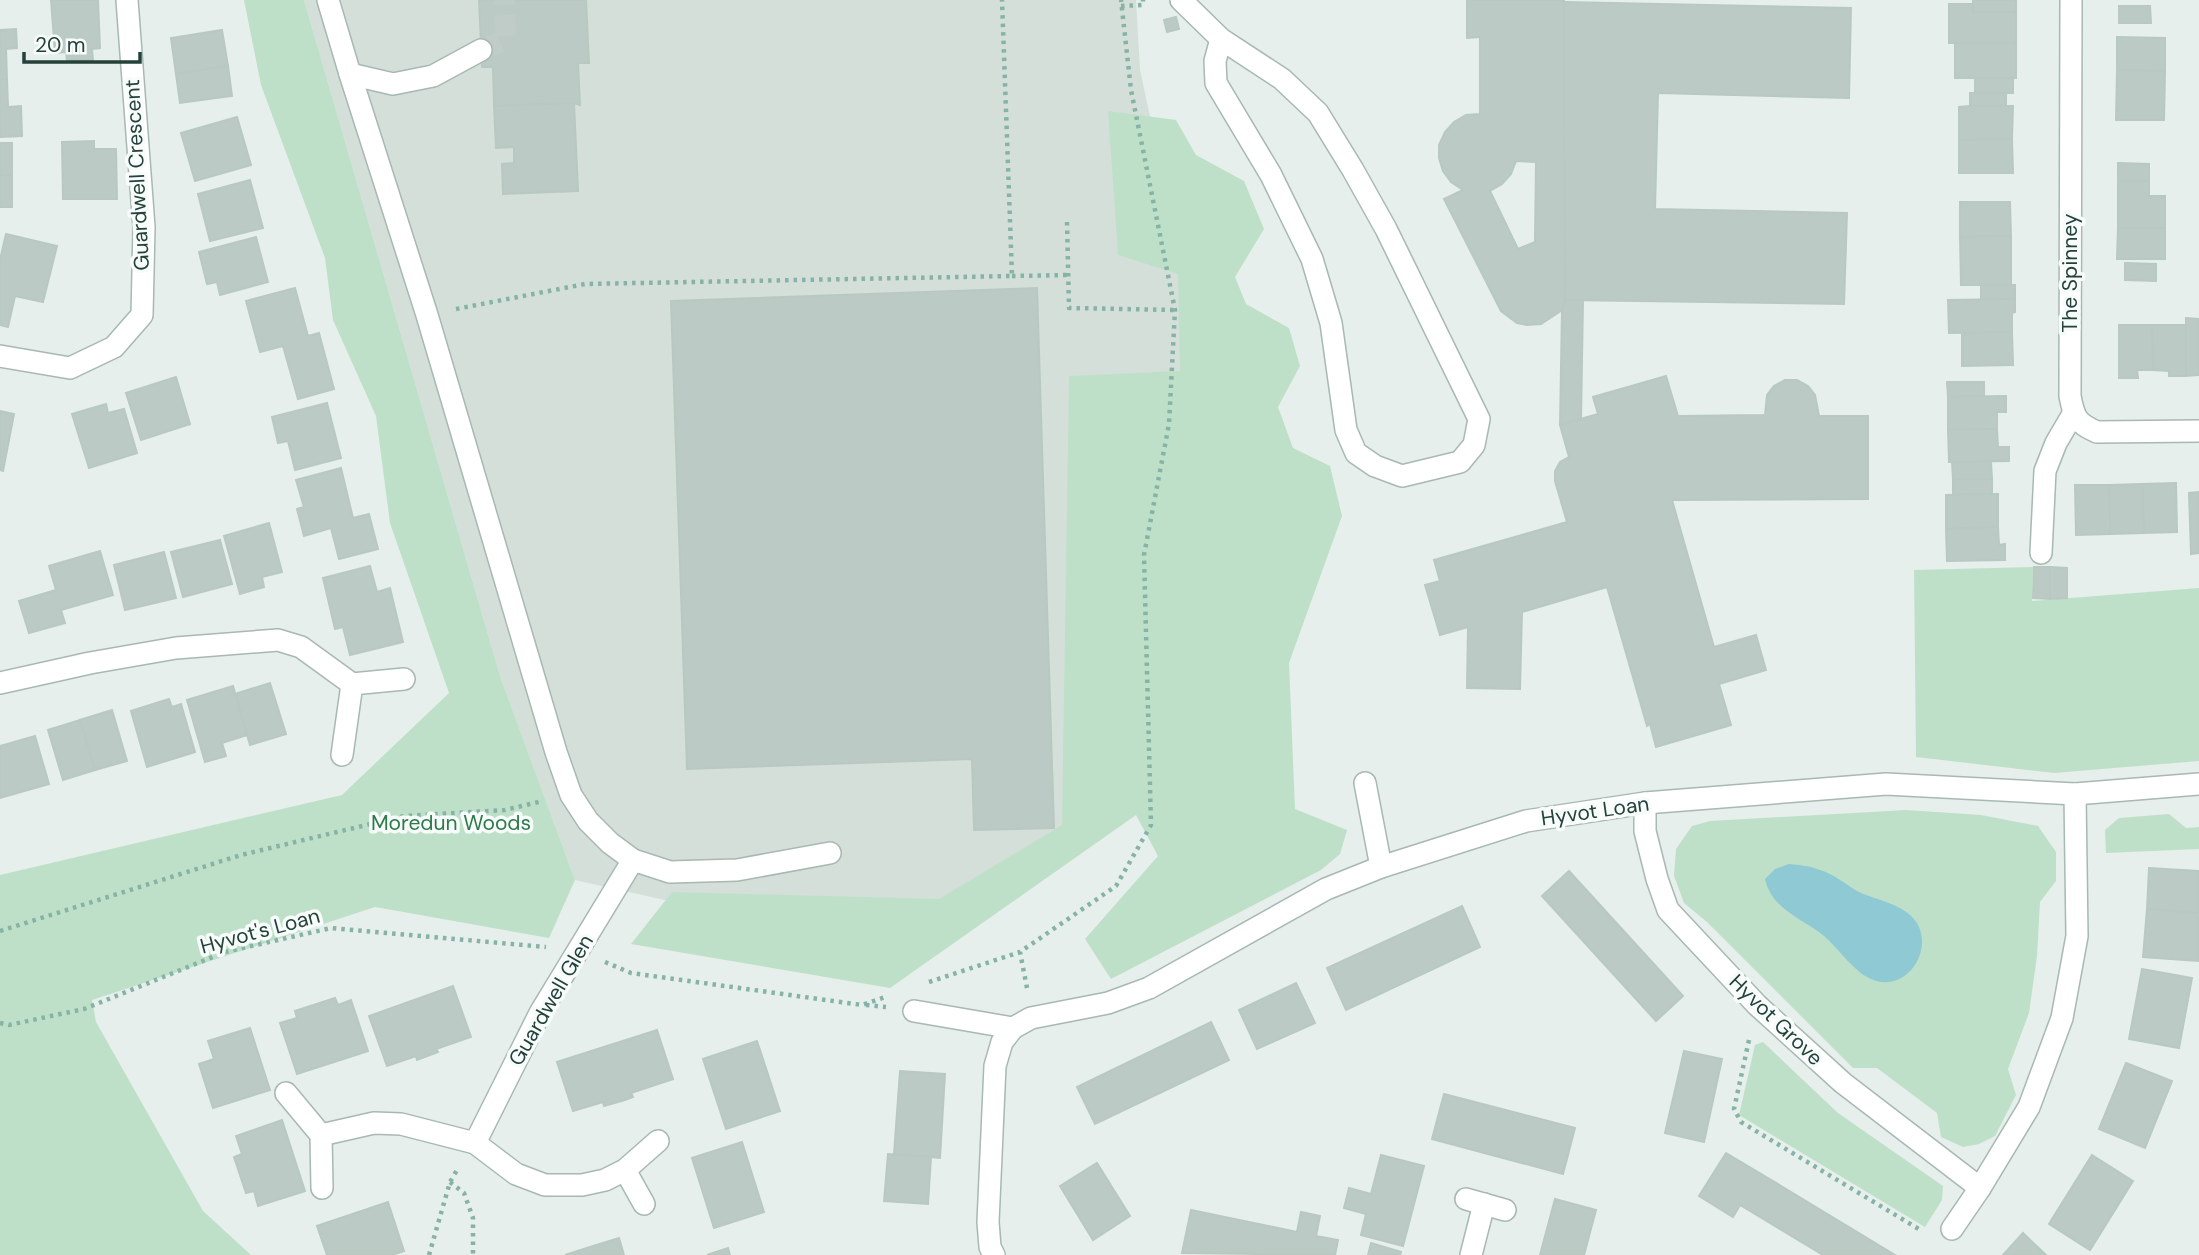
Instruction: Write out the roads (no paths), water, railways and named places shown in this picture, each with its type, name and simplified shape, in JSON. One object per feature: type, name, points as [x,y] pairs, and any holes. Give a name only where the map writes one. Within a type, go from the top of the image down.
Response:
[{"type":"street","name":"Guardwell Crescent","points":[[0,356],[69,368],[114,347],[142,314],[144,227],[127,0]]},
{"type":"street","points":[[328,0],[427,314],[571,795],[588,821],[610,843],[633,860],[670,872],[737,870],[830,853]]},
{"type":"street","points":[[1181,0],[1221,39],[1283,79],[1318,113],[1353,170],[1386,229],[1479,419],[1474,445],[1460,462],[1402,476],[1376,466],[1356,453],[1346,430],[1331,323],[1312,259],[1271,174],[1216,83],[1215,61],[1221,39]]},
{"type":"street","name":"The Spinney","points":[[2071,0],[2070,396],[2073,414]]},
{"type":"street","points":[[350,74],[393,83],[433,76],[481,50]]},
{"type":"street","points":[[2041,553],[2045,471],[2056,443],[2073,414],[2083,426],[2097,432],[2199,431]]},
{"type":"street","points":[[0,683],[176,648],[278,640],[301,647],[352,684],[404,679]]},
{"type":"street","points":[[342,755],[352,684]]},
{"type":"street","points":[[1364,783],[1381,867]]},
{"type":"street","name":"Hyvot Loan","points":[[1022,1023],[1108,1003],[1150,988],[1326,889],[1381,867],[1526,821],[1645,803],[1886,785],[2076,794],[2199,784]]},
{"type":"street","points":[[1952,1229],[2029,1107],[2062,1018],[2077,936],[2076,794]]},
{"type":"street","name":"Hyvot Grove","points":[[1645,803],[1645,831],[1668,909],[1757,1005],[1843,1083],[1980,1188]]},
{"type":"street","name":"Guardwell Glen","points":[[475,1143],[540,1013],[633,860]]},
{"type":"street","points":[[914,1010],[1022,1023]]},
{"type":"street","points":[[994,1255],[990,1247],[988,1222],[995,1066],[1002,1042],[1022,1023]]},
{"type":"street","points":[[286,1093],[321,1135],[322,1188]]},
{"type":"street","points":[[321,1135],[374,1123],[401,1124],[475,1143],[516,1174],[545,1185],[582,1185],[605,1180],[625,1171],[658,1141]]},
{"type":"street","points":[[625,1171],[644,1204]]},
{"type":"street","points":[[1471,1255],[1475,1201],[1505,1210]]},
{"type":"water","points":[[1789,864],[1825,872],[1857,891],[1898,907],[1912,916],[1921,934],[1922,946],[1913,968],[1895,981],[1883,982],[1858,971],[1824,936],[1781,906],[1774,898],[1765,879],[1775,869]]},
{"type":"tunnel","points":[[481,50],[506,40],[504,0]]},
{"type":"park label","name":"Moredun Woods","points":[[451,823]]}]
